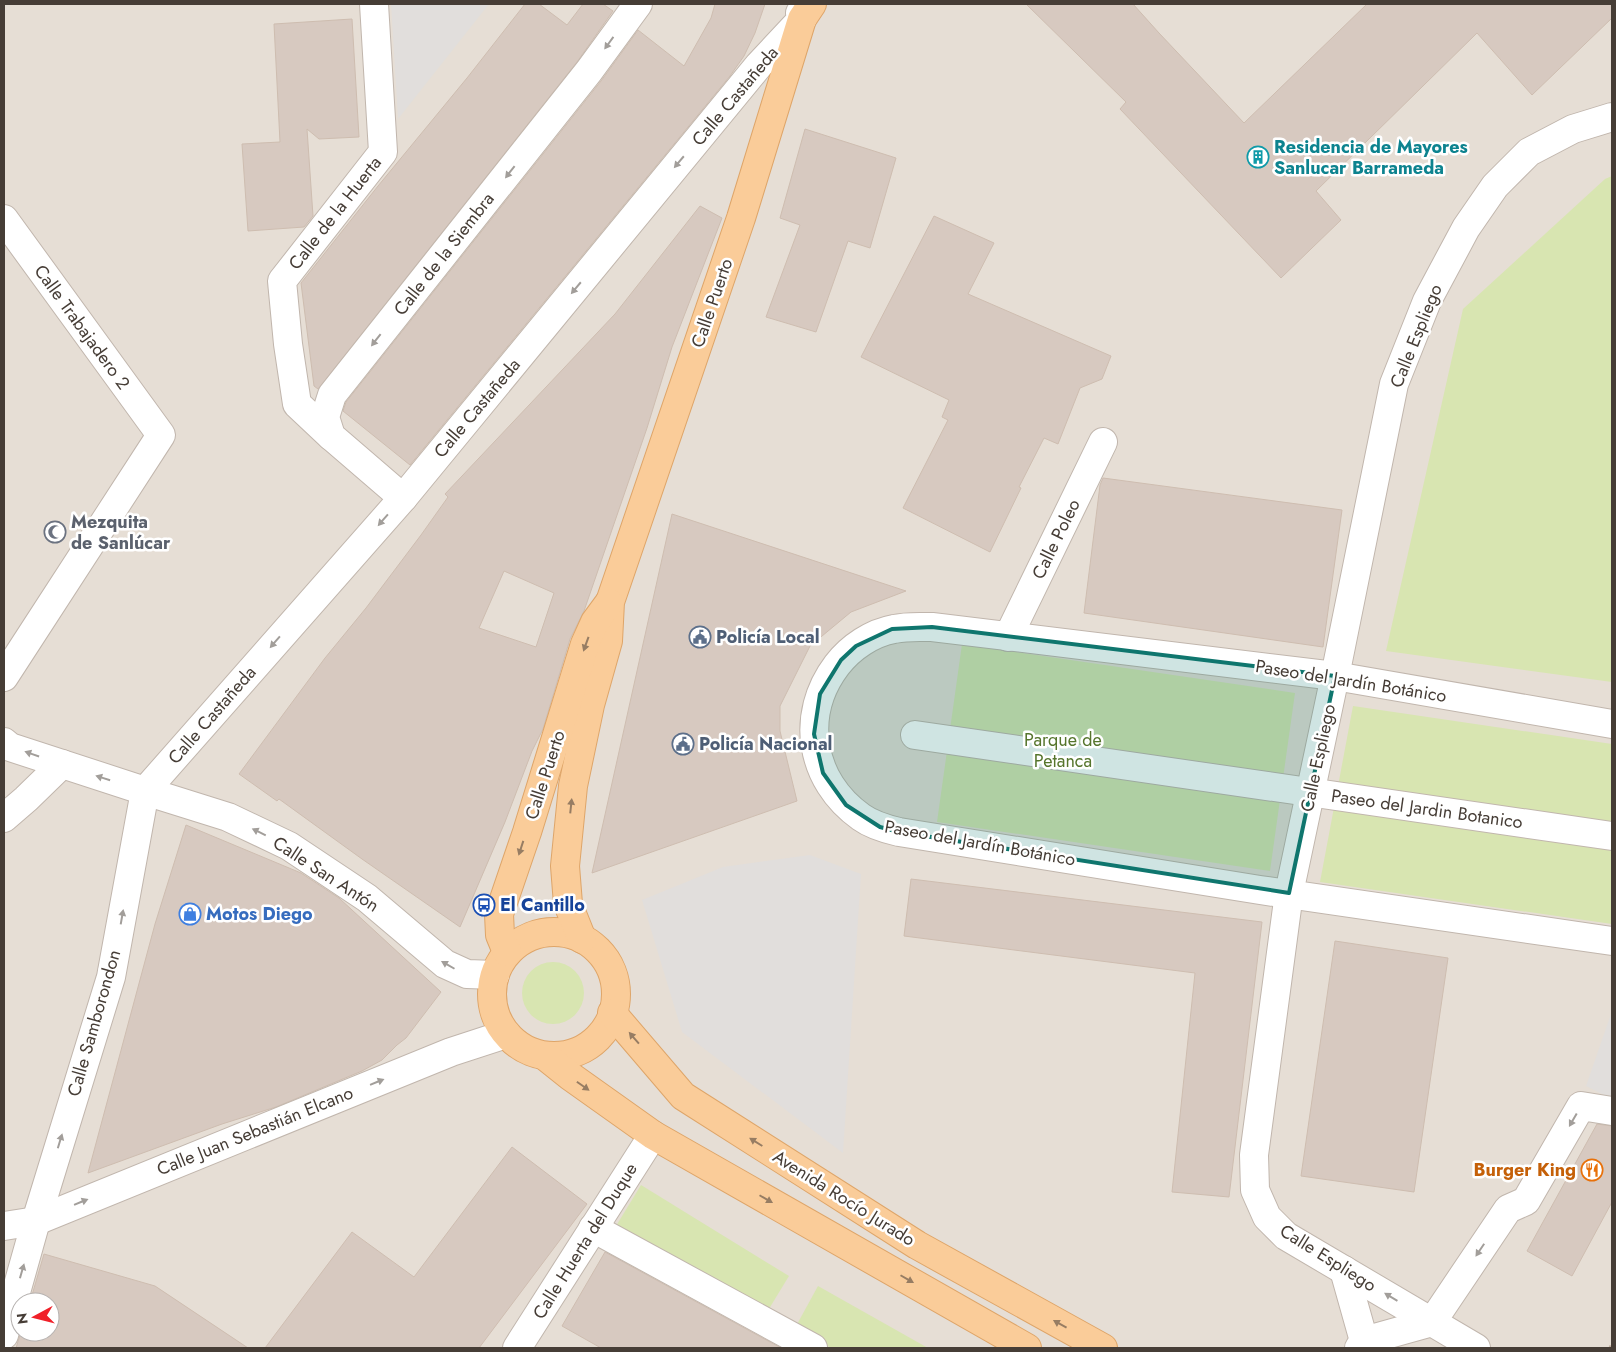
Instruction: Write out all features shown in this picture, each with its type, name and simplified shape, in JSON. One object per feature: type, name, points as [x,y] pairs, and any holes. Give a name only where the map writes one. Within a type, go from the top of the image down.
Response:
[{"type":"main road","name":"Calle Puerto","points":[[582,939],[568,904],[565,866],[573,786],[590,705],[608,641],[610,602],[741,218],[804,9]]},
{"type":"main road","name":"Calle Puerto","points":[[501,964],[499,914],[530,822],[585,644],[595,622],[610,602]]},
{"type":"main road","points":[[543,933],[563,933],[582,939],[596,949],[607,963],[614,979],[615,996],[612,1013],[605,1029],[594,1042],[579,1051],[562,1056],[545,1056],[531,1051],[518,1044],[506,1034],[496,1016],[492,996],[501,964],[524,940],[543,933]]},
{"type":"main road","name":"Avenida Rocío Jurado","points":[[612,1013],[683,1096],[917,1245],[1103,1348]]},
{"type":"main road","name":"Avenida Rocío Jurado","points":[[545,1056],[653,1135],[1020,1346]]},
{"type":"street","name":"Calle de la Huerta","points":[[331,436],[297,404],[288,344],[282,281],[383,152],[374,4]]},
{"type":"street","name":"Calle de la Siembra","points":[[331,436],[325,417],[332,396],[589,71],[638,4]]},
{"type":"street","name":"Calle Castañeda","points":[[144,791],[403,498],[804,9]]},
{"type":"street","name":"Calle Espliego","points":[[1476,1348],[1286,1236],[1267,1217],[1255,1190],[1254,1155],[1289,893],[1394,384],[1427,301],[1466,228],[1495,186],[1529,152],[1573,129],[1612,117]]},
{"type":"street","name":"Calle Trabajadero 2","points":[[4,219],[161,435],[4,677]]},
{"type":"street","points":[[331,436],[403,498]]},
{"type":"street","name":"Calle Poleo","points":[[1008,637],[1103,442]]},
{"type":"street","name":"Paseo del Jardín Botánico","points":[[1612,724],[1335,676],[912,626],[892,629],[874,636],[856,646],[841,660],[829,676],[820,694],[815,714],[814,734],[816,754],[823,773],[833,790],[846,805],[862,818],[880,827],[900,832],[1289,893],[1612,941]]},
{"type":"street","name":"Paseo del Jardin Botanico","points":[[915,734],[1612,836]]},
{"type":"street","name":"Calle San Antón","points":[[4,742],[10,747],[228,817],[289,846],[367,898],[445,964],[467,974],[501,964]]},
{"type":"street","points":[[4,818],[62,764]]},
{"type":"street","name":"Calle Samborondon","points":[[4,1335],[36,1221],[110,977],[144,791]]},
{"type":"street","name":"Calle Juan Sebastián Elcano","points":[[4,1226],[36,1221],[451,1052],[506,1034]]},
{"type":"street","points":[[1344,1270],[1362,1345],[1432,1322],[1508,1209],[1526,1201],[1581,1106],[1612,1111]]},
{"type":"street","name":"Calle Huerta del Duque","points":[[517,1348],[653,1135]]},
{"type":"street","points":[[593,1228],[812,1348]]},
{"type":"path","points":[[1610,1348],[1612,1344]]},
{"type":"highlighted area","points":[[932,627],[1335,676],[1289,893],[899,832],[880,827],[846,805],[823,773],[814,734],[820,694],[841,660],[856,646],[892,629]]},
{"type":"shaded area","points":[[4,4],[1612,4],[1612,1348],[4,1348]]},
{"type":"shaded area","points":[[391,4],[489,4],[398,119]]},
{"type":"shaded area","points":[[810,855],[861,874],[843,1153],[682,1032],[642,900],[723,867]]},
{"type":"shaded area","points":[[1612,1011],[1612,1099],[1586,1086]]},
{"type":"green space","points":[[1612,176],[1612,682],[1386,651],[1463,309],[1605,179]]},
{"type":"green space","name":"Parque de Petanca","points":[[962,644],[1295,693],[1270,871],[937,822]]},
{"type":"green space","points":[[1353,706],[1612,744],[1612,924],[1320,882]]},
{"type":"green space","points":[[547,962],[559,962],[575,971],[582,981],[584,993],[582,1005],[575,1015],[559,1024],[547,1024],[536,1019],[527,1010],[522,999],[522,987],[527,976],[536,967]]},
{"type":"green space","points":[[641,1185],[789,1276],[764,1317],[616,1226]]},
{"type":"green space","points":[[818,1286],[928,1348],[831,1348],[795,1328]]},
{"type":"building","points":[[525,4],[539,4],[567,25],[583,4],[603,4],[613,11],[577,62],[318,389],[314,386],[301,283]]},
{"type":"building","points":[[715,4],[765,4],[755,33],[744,56],[730,76],[410,465],[343,411],[346,402],[601,81],[638,30],[684,66],[711,18]]},
{"type":"building","name":"Residencia de Mayores Sanlucar Barrameda","points":[[1026,4],[1133,4],[1244,123],[1367,4],[1612,4],[1612,18],[1532,95],[1477,33],[1316,191],[1341,220],[1281,278],[1120,109],[1126,102]]},
{"type":"building","points":[[352,19],[359,137],[319,139],[307,129],[313,216],[304,227],[248,231],[242,144],[280,142],[274,24]]},
{"type":"building","points":[[805,129],[896,158],[870,248],[848,241],[816,332],[766,317],[800,225],[780,218]]},
{"type":"building","points":[[700,206],[722,218],[672,347],[647,428],[584,611],[570,639],[543,729],[532,751],[505,822],[460,927],[279,799],[277,801],[239,774],[325,658],[366,608],[421,535],[448,497],[445,494],[615,314]],"holes":[[[504,571],[554,593],[536,647],[479,628]]]},
{"type":"building","points":[[934,216],[994,243],[968,294],[1111,356],[1102,379],[1080,388],[1058,444],[1044,438],[1019,487],[1021,488],[990,552],[903,508],[948,420],[942,417],[949,400],[861,357]]},
{"type":"building","points":[[1103,478],[1342,510],[1323,647],[1084,613],[1100,485]]},
{"type":"building","points":[[672,514],[906,591],[851,612],[810,646],[780,706],[780,731],[797,801],[592,873]]},
{"type":"building","points":[[186,825],[301,873],[339,898],[441,992],[406,1038],[382,1060],[362,1071],[276,1107],[222,1124],[88,1173],[155,924]]},
{"type":"building","points":[[911,879],[1262,922],[1229,1197],[1172,1192],[1195,973],[904,936]]},
{"type":"building","points":[[1335,941],[1448,958],[1414,1192],[1301,1176]]},
{"type":"building","name":"Burger King","points":[[1597,1124],[1612,1126],[1612,1202],[1572,1276],[1527,1251]]},
{"type":"building","points":[[512,1147],[587,1204],[479,1348],[265,1348],[352,1232],[414,1277]]},
{"type":"building","points":[[605,1252],[781,1348],[601,1348],[562,1326]]},
{"type":"building","points":[[44,1254],[155,1286],[248,1348],[16,1348],[18,1342],[60,1342],[60,1292],[33,1292]]},
{"type":"place","name":"Residencia de Mayores Sanlucar Barrameda","points":[[1258,157]]},
{"type":"place","name":"Mezquita de Sanlúcar","points":[[55,532]]},
{"type":"place","name":"Policía Local","points":[[700,637]]},
{"type":"place","name":"Policía Nacional","points":[[683,744]]},
{"type":"place","name":"El Cantillo","points":[[484,905]]},
{"type":"place","name":"Motos Diego","points":[[190,914]]},
{"type":"place","name":"Burger King","points":[[1592,1170]]}]
